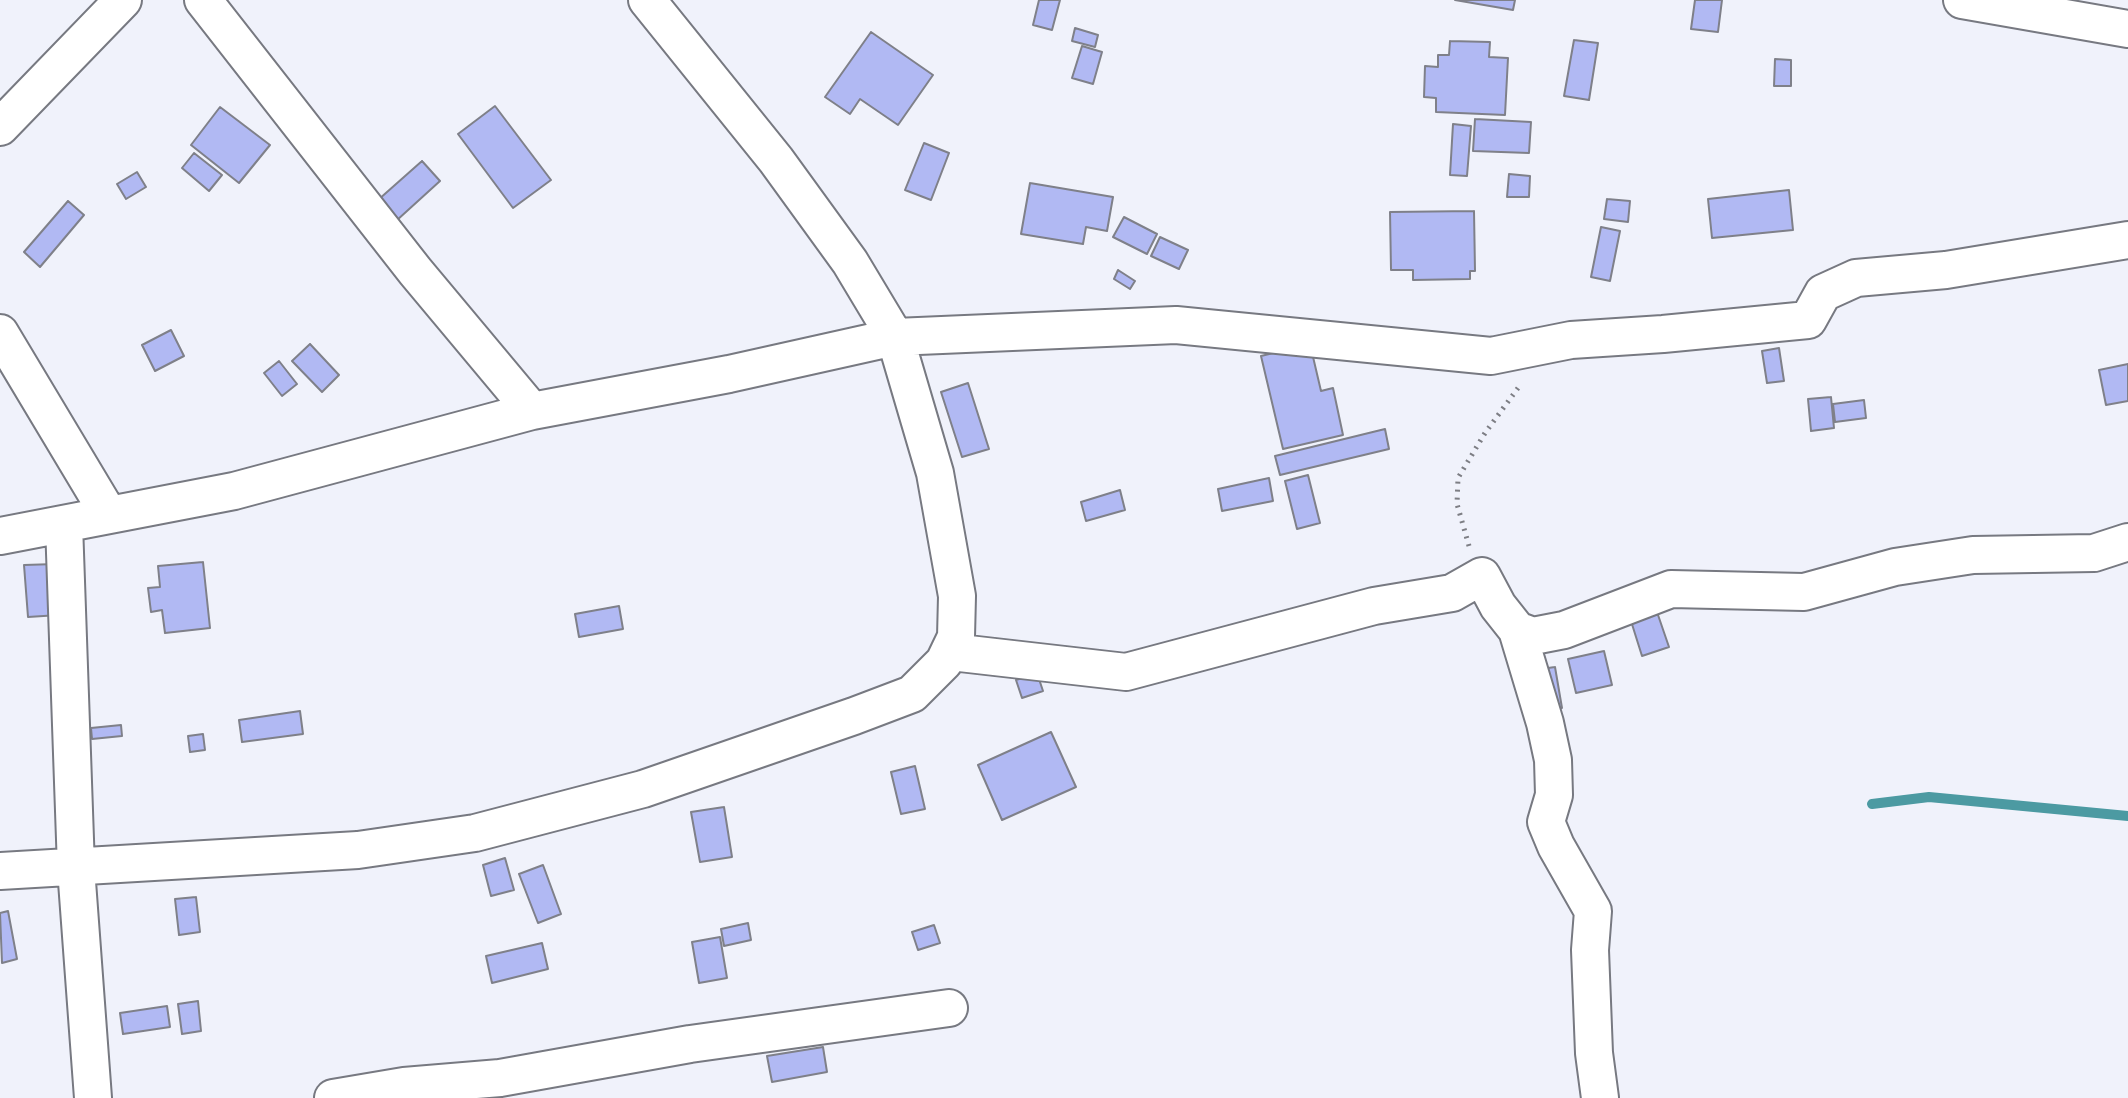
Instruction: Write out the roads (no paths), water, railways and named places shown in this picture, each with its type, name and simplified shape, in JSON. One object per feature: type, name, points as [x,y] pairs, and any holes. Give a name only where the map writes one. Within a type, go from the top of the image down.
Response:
[{"type":"street","points":[[0,127],[123,0]]},
{"type":"street","points":[[203,0],[405,259],[532,411]]},
{"type":"street","points":[[0,871],[358,850],[475,833],[643,789],[912,694],[951,652],[956,637],[957,596],[935,473],[895,337],[850,262],[776,160],[647,0]]},
{"type":"street","points":[[1962,0],[2128,29]]},
{"type":"street","points":[[0,536],[234,491],[532,411],[729,374],[895,337],[1176,325],[1491,356],[1571,340],[1808,320],[1823,293],[1856,278],[1946,270],[2128,240]]},
{"type":"street","points":[[0,333],[109,515]]},
{"type":"street","points":[[64,524],[76,868],[93,1098]]},
{"type":"street","points":[[1517,630],[1533,636],[1564,630],[1671,589],[1804,592],[1895,567],[1973,555],[2094,553],[2128,542]]},
{"type":"street","points":[[951,652],[1126,672],[1374,606],[1452,593],[1482,576],[1498,606],[1517,630],[1545,723],[1553,760],[1554,795],[1546,822],[1593,911],[1590,950],[1593,1038],[1600,1098]]},
{"type":"street","points":[[333,1098],[404,1086],[500,1078],[690,1044],[949,1008]]},
{"type":"waterway","points":[[1872,804],[1929,797],[2128,816]]}]
